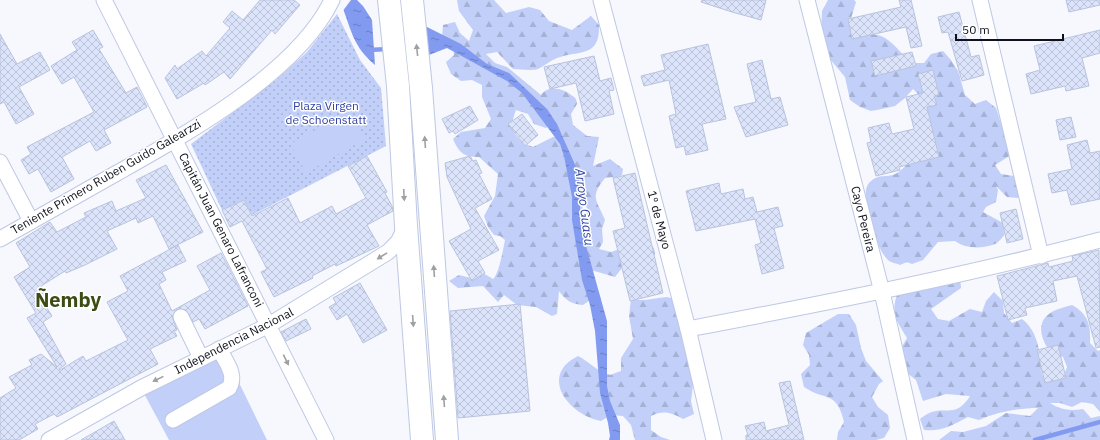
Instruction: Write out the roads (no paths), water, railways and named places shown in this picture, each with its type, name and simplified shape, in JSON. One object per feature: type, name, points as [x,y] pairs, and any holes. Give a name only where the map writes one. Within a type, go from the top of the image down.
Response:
[{"type":"highway","points":[[389,1],[398,86],[406,226],[422,440]]},
{"type":"highway","points":[[412,1],[421,88],[447,440]]},
{"type":"street","name":"Capitán Juan Genaro Lafranconi","points":[[104,0],[326,440]]},
{"type":"street","name":"1º de Mayo","points":[[601,0],[688,329],[714,440]]},
{"type":"street","name":"Cayo Pereira","points":[[807,0],[882,292],[915,440]]},
{"type":"street","points":[[980,0],[1041,256]]},
{"type":"street","name":"Teniente Primero Ruben Guido Galearzzi","points":[[0,239],[175,140],[241,96],[294,52],[330,4]]},
{"type":"street","points":[[0,162],[31,221]]},
{"type":"street","name":"Independencia Nacional","points":[[49,440],[141,388],[269,325],[388,252],[398,242],[406,226]]},
{"type":"street","points":[[688,329],[882,292],[1041,256],[1100,240]]},
{"type":"street","points":[[181,317],[201,358]]},
{"type":"street","points":[[173,420],[229,388],[233,381],[232,374],[219,349]]},
{"type":"water","points":[[346,0],[357,0],[372,20],[375,65],[362,51],[354,38],[342,6]]},
{"type":"water","points":[[423,25],[461,44],[487,64],[509,73],[547,109],[557,124],[576,167],[580,185],[580,213],[585,242],[607,321],[607,386],[610,401],[620,425],[620,440],[609,440],[610,436],[608,423],[600,393],[595,331],[590,305],[582,280],[572,220],[572,197],[564,156],[560,144],[522,93],[507,81],[447,48],[424,57]]},
{"type":"waterway","name":"Arroyo Guasu","points":[[368,50],[389,49]]},
{"type":"waterway","points":[[1035,440],[1100,422]]},
{"type":"district","name":"Ñemby","points":[[68,300]]},
{"type":"park label","name":"Plaza Virgen de Schoenstatt","points":[[326,113]]}]
